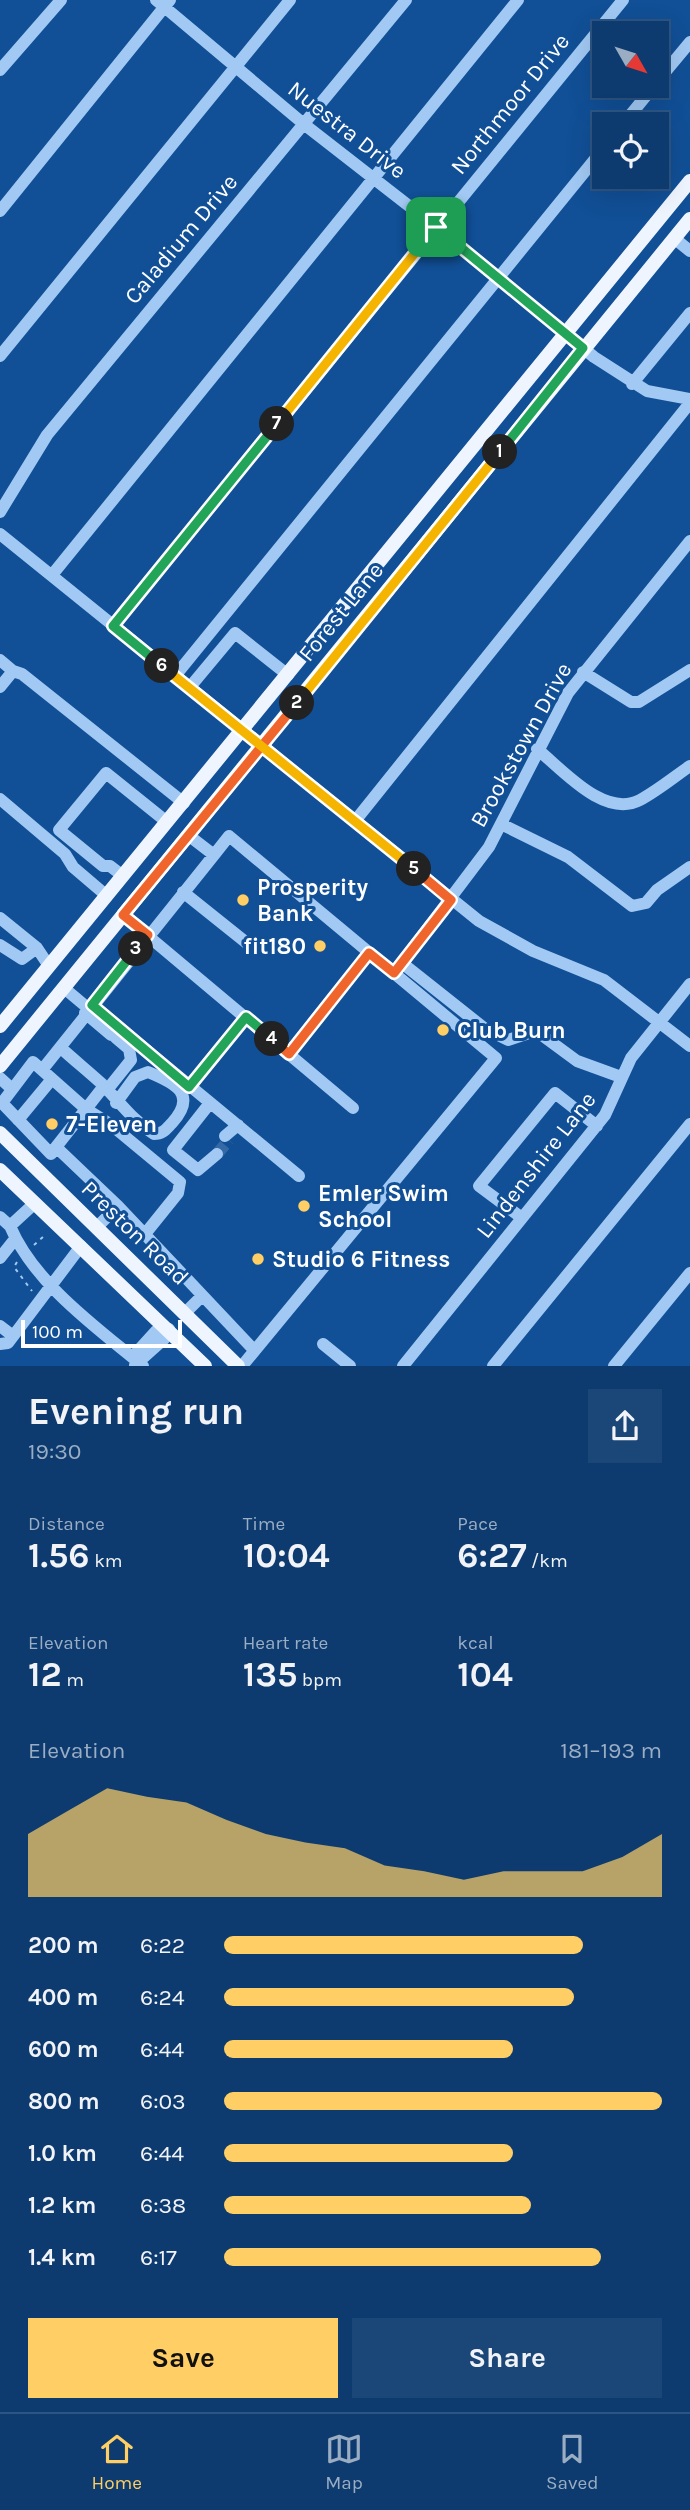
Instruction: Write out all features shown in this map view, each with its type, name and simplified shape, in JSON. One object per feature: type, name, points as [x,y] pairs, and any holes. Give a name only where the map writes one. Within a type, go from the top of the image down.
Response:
[{"type":"main road","name":"Forest Lane","points":[[0,1026],[690,181]]},
{"type":"main road","name":"Forest Lane","points":[[0,1066],[690,219]]},
{"type":"main road","points":[[656,223],[674,238]]},
{"type":"main road","points":[[386,554],[406,569]]},
{"type":"main road","points":[[168,821],[188,835]]},
{"type":"main road","points":[[49,966],[66,985]]},
{"type":"main road","name":"Preston Road","points":[[0,1133],[240,1366]]},
{"type":"main road","name":"Preston Road","points":[[0,1170],[205,1366]]},
{"type":"main road","points":[[81,1246],[97,1227]]},
{"type":"main road","points":[[169,1329],[185,1313]]},
{"type":"street","points":[[0,70],[61,0]]},
{"type":"street","points":[[0,356],[290,0]]},
{"type":"street","name":"Caladium Drive","points":[[0,512],[47,435],[406,0]]},
{"type":"street","points":[[51,575],[518,0]]},
{"type":"street","name":"Northmoor Drive","points":[[113,626],[623,0]]},
{"type":"street","points":[[0,211],[163,3]]},
{"type":"street","name":"Nuestra Drive","points":[[163,3],[235,68],[436,227],[583,348],[632,384],[659,395],[690,401]]},
{"type":"street","points":[[669,68],[690,42]]},
{"type":"street","points":[[633,112],[644,98]]},
{"type":"street","points":[[175,676],[592,163]]},
{"type":"street","points":[[674,238],[690,251]]},
{"type":"street","points":[[632,384],[690,313]]},
{"type":"street","points":[[355,821],[690,401]]},
{"type":"street","points":[[0,534],[451,900],[504,936],[604,980],[690,1046]]},
{"type":"street","name":"Brookstown Drive","points":[[398,968],[489,847],[537,749],[583,672],[690,541]]},
{"type":"street","points":[[190,687],[235,633],[288,675]]},
{"type":"street","points":[[0,660],[184,803]]},
{"type":"street","points":[[583,672],[631,702],[639,702],[690,670]]},
{"type":"street","points":[[0,687],[13,671]]},
{"type":"street","points":[[537,749],[599,799],[615,804],[638,801],[690,766]]},
{"type":"street","points":[[123,876],[110,866],[103,866],[59,830],[106,773],[168,821]]},
{"type":"street","points":[[0,799],[65,854],[73,867],[107,896]]},
{"type":"street","points":[[501,824],[568,856],[632,906],[646,903],[657,890],[690,867]]},
{"type":"street","points":[[188,835],[214,855]]},
{"type":"street","points":[[18,1120],[42,1071],[229,836],[369,953],[398,968],[484,1028],[508,1040],[539,1033],[577,1060],[621,1077]]},
{"type":"street","points":[[183,892],[248,944]]},
{"type":"street","points":[[123,915],[353,1108]]},
{"type":"street","points":[[0,918],[49,966]]},
{"type":"street","points":[[0,945],[14,956],[33,952]]},
{"type":"street","points":[[289,1054],[369,953]]},
{"type":"street","points":[[240,1366],[496,1058],[398,968]]},
{"type":"street","name":"Lindenshire Lane","points":[[403,1366],[597,1126],[611,1106],[631,1058],[690,984]]},
{"type":"street","points":[[42,1071],[12,1089],[2,1103],[4,1115],[18,1120],[51,1154],[86,1109],[131,1060],[129,1049],[113,1036],[66,985]]},
{"type":"street","points":[[89,1009],[299,1176]]},
{"type":"street","points":[[189,1087],[246,1017]]},
{"type":"street","points":[[15,1047],[86,1109],[110,1124],[180,1182],[178,1193],[145,1234]]},
{"type":"street","points":[[61,1048],[106,1088],[116,1103],[154,1134],[164,1131],[184,1110],[181,1092],[161,1077],[148,1072],[135,1077],[116,1103]]},
{"type":"street","points":[[0,1078],[12,1089]]},
{"type":"street","points":[[522,1219],[479,1186],[555,1093],[597,1126]]},
{"type":"street","points":[[210,1103],[173,1150],[198,1170],[204,1168],[215,1153]]},
{"type":"street","points":[[493,1366],[690,1124]]},
{"type":"street","points":[[227,1138],[238,1125]]},
{"type":"street","points":[[56,1147],[118,1206],[201,1297],[254,1350]]},
{"type":"street","points":[[35,1203],[5,1222],[23,1254],[50,1287],[139,1364]]},
{"type":"street","points":[[97,1227],[118,1206]]},
{"type":"street","points":[[0,1258],[15,1239]]},
{"type":"street","points":[[0,1344],[8,1343],[81,1246]]},
{"type":"street","points":[[614,1366],[690,1273]]},
{"type":"street","points":[[185,1313],[201,1297]]},
{"type":"street","points":[[0,1326],[13,1336]]},
{"type":"street","points":[[139,1364],[136,1353],[156,1331],[169,1329]]},
{"type":"street","points":[[323,1344],[350,1366]]},
{"type":"path","points":[[34,1245],[44,1237]]},
{"type":"path","points":[[18,1261],[14,1267],[33,1292]]},
{"type":"tunnel","points":[[217,1154],[229,1140]]},
{"type":"place","name":"Prosperity Bank","points":[[243,900]]},
{"type":"place","name":"fit180","points":[[320,946]]},
{"type":"place","name":"Club Burn","points":[[443,1030]]},
{"type":"place","name":"7-Eleven","points":[[52,1124]]},
{"type":"place","name":"Emler Swim School","points":[[304,1206]]},
{"type":"place","name":"Studio 6 Fitness","points":[[258,1259]]},
{"type":"route","points":[[436,227],[113,626],[262,746],[355,821],[451,900],[394,973],[369,953],[289,1054],[246,1017],[189,1087],[92,1005],[148,935],[123,915],[262,746],[406,569],[583,348],[436,227]]}]
